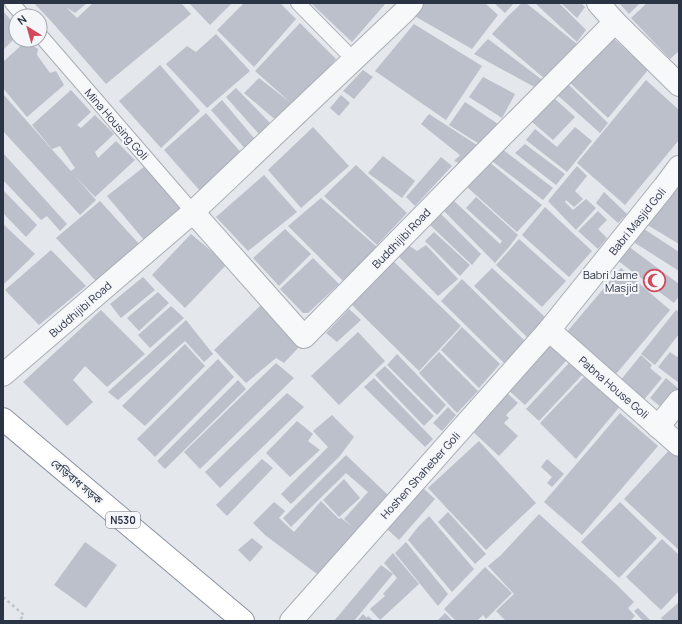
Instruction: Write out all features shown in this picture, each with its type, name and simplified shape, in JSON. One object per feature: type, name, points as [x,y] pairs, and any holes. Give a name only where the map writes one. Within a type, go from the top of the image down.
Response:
[{"type":"highway","name":"বেড়িবাধ সড়ক","points":[[3,419],[243,621]]},
{"type":"street","name":"Buddhijibi Road","points":[[3,375],[193,212],[412,3]]},
{"type":"street","points":[[598,3],[615,22],[679,84]]},
{"type":"street","name":"Buddhijibi Road","points":[[193,212],[304,337],[464,173],[615,22]]},
{"type":"street","name":"Babri Masjid Goli","points":[[549,330],[679,167]]},
{"type":"street","name":"Pabna House Goli","points":[[549,330],[679,445]]},
{"type":"street","name":"Hoshen Shaheber Goli","points":[[291,621],[549,330]]},
{"type":"street","points":[[658,427],[679,401]]},
{"type":"lane","points":[[298,3],[354,60]]},
{"type":"lane","name":"Mina Housing Goli","points":[[48,44],[193,212]]},
{"type":"path","points":[[3,597],[24,615],[19,621]]},
{"type":"building","points":[[34,3],[87,3],[75,13],[66,7],[77,18],[93,3],[181,3],[191,14],[106,84],[48,18],[48,8],[39,8]]},
{"type":"building","points":[[189,3],[232,3],[210,25]]},
{"type":"building","points":[[244,3],[280,3],[296,19],[254,67],[217,30]]},
{"type":"building","points":[[386,3],[352,42],[312,4]]},
{"type":"building","points":[[424,3],[485,3],[498,15],[472,49],[411,14]]},
{"type":"building","points":[[494,3],[514,3],[505,13]]},
{"type":"building","points":[[522,3],[526,3],[577,44],[545,79],[492,34]]},
{"type":"building","points":[[559,3],[586,30],[577,42],[536,4]]},
{"type":"building","points":[[561,3],[581,3],[585,7],[577,18]]},
{"type":"building","points":[[619,3],[640,3],[629,14]]},
{"type":"building","points":[[647,3],[679,3],[679,51],[670,59],[631,18]]},
{"type":"building","points":[[3,11],[8,17],[8,45],[3,50]]},
{"type":"building","points":[[300,23],[336,59],[295,107],[278,122],[244,93],[259,78],[291,103],[255,71]]},
{"type":"building","points":[[414,24],[482,66],[446,120],[375,71]]},
{"type":"building","points":[[216,34],[250,71],[207,108],[166,64],[187,46],[196,52]]},
{"type":"building","points":[[611,36],[648,70],[608,118],[568,81]]},
{"type":"building","points":[[488,39],[545,82],[538,89],[474,54]]},
{"type":"building","points":[[18,48],[36,48],[38,49],[37,55],[50,73],[56,71],[64,85],[27,117],[3,88],[3,62]]},
{"type":"building","points":[[160,65],[200,111],[161,148],[119,101]]},
{"type":"building","points":[[363,70],[373,77],[354,99],[343,91]]},
{"type":"building","points":[[483,77],[515,94],[502,118],[469,97]]},
{"type":"building","points":[[646,80],[679,110],[679,140],[625,205],[577,163]]},
{"type":"building","points":[[567,83],[608,123],[600,133],[555,93]]},
{"type":"building","points":[[236,88],[270,123],[259,134],[226,97]]},
{"type":"building","points":[[71,90],[91,112],[77,125],[81,128],[95,115],[114,134],[95,152],[98,158],[116,141],[135,160],[95,197],[74,175],[96,200],[80,215],[3,131],[3,94],[71,171],[75,168],[60,146],[52,149],[32,125]]},
{"type":"building","points":[[341,95],[350,103],[339,116],[330,108]]},
{"type":"building","points":[[555,99],[575,117],[553,140],[532,122]]},
{"type":"building","points":[[222,100],[258,143],[248,152],[211,110]]},
{"type":"building","points":[[465,102],[498,124],[481,145],[449,125]]},
{"type":"building","points":[[206,113],[245,157],[201,192],[164,150]]},
{"type":"building","points":[[429,114],[480,147],[464,165],[454,161],[460,155],[421,124]]},
{"type":"building","points":[[313,127],[349,166],[301,208],[268,170]]},
{"type":"building","points":[[575,127],[592,141],[567,172],[526,140],[535,129],[557,147]]},
{"type":"building","points":[[525,144],[565,174],[556,185],[515,153]]},
{"type":"building","points":[[502,149],[553,188],[543,200],[492,161]]},
{"type":"building","points":[[3,153],[67,224],[60,231],[47,216],[41,220],[3,180]]},
{"type":"building","points":[[383,156],[415,181],[402,198],[368,173]]},
{"type":"building","points":[[441,157],[452,166],[415,206],[406,197]]},
{"type":"building","points":[[489,162],[542,205],[517,232],[467,187]]},
{"type":"building","points":[[356,165],[407,213],[377,245],[324,196]]},
{"type":"building","points":[[145,166],[180,209],[144,240],[107,196]]},
{"type":"building","points":[[577,166],[587,176],[575,191],[583,199],[574,207],[566,200],[565,202],[573,210],[586,199],[596,208],[576,230],[548,201]]},
{"type":"building","points":[[264,175],[297,212],[248,251],[216,217]]},
{"type":"building","points":[[679,185],[679,244],[646,224]]},
{"type":"building","points":[[3,190],[37,225],[26,237],[3,213]]},
{"type":"building","points":[[604,192],[627,214],[618,223],[596,203]]},
{"type":"building","points":[[476,197],[518,235],[495,263],[444,211],[453,200],[500,244],[502,241],[466,208]]},
{"type":"building","points":[[321,198],[378,248],[343,281],[288,226]]},
{"type":"building","points":[[100,201],[139,244],[96,281],[56,238]]},
{"type":"building","points":[[545,207],[592,251],[569,277],[522,235]]},
{"type":"building","points":[[598,211],[607,220],[598,229],[607,238],[598,249],[578,231]]},
{"type":"building","points":[[440,213],[481,254],[472,265],[429,224]]},
{"type":"building","points":[[3,224],[35,254],[4,284],[3,284]]},
{"type":"building","points":[[641,227],[679,252],[679,271],[632,241]]},
{"type":"building","points":[[285,229],[311,254],[279,286],[253,258]]},
{"type":"building","points":[[434,232],[470,265],[460,276],[425,241]]},
{"type":"building","points":[[191,234],[227,264],[185,308],[152,275]]},
{"type":"building","points":[[519,239],[566,281],[542,307],[496,265]]},
{"type":"building","points":[[408,245],[417,251],[426,245],[458,279],[438,296],[398,256]]},
{"type":"building","points":[[628,246],[679,284],[679,296],[674,303],[617,260]]},
{"type":"building","points":[[51,250],[86,286],[39,325],[5,290]]},
{"type":"building","points":[[313,258],[339,284],[308,313],[303,313],[280,289]]},
{"type":"building","points":[[392,260],[461,326],[419,371],[348,301]]},
{"type":"building","points":[[492,268],[545,317],[527,337],[474,286]]},
{"type":"building","points":[[621,268],[670,310],[616,374],[566,333]]},
{"type":"building","points":[[143,277],[155,290],[121,318],[110,304]]},
{"type":"building","points":[[462,279],[525,341],[504,363],[441,301]]},
{"type":"building","points":[[158,292],[169,303],[139,331],[127,318]]},
{"type":"building","points":[[261,305],[301,345],[284,363],[276,358],[246,383],[214,350]]},
{"type":"building","points":[[171,306],[184,318],[150,348],[138,335]]},
{"type":"building","points":[[349,309],[361,320],[337,342],[326,333]]},
{"type":"building","points":[[101,310],[145,354],[107,387],[85,366],[73,380],[93,402],[67,426],[23,382]]},
{"type":"building","points":[[676,310],[679,312],[679,334],[655,365],[641,354]]},
{"type":"building","points":[[186,320],[213,354],[204,362],[185,341],[118,400],[108,392]]},
{"type":"building","points":[[462,327],[500,364],[479,388],[441,350]]},
{"type":"building","points":[[358,332],[385,361],[339,405],[311,376]]},
{"type":"building","points":[[549,343],[567,360],[525,405],[506,388]]},
{"type":"building","points":[[185,344],[205,366],[145,426],[122,406]]},
{"type":"building","points":[[439,352],[478,391],[457,413],[419,373]]},
{"type":"building","points":[[670,352],[677,357],[679,354],[679,383],[658,367]]},
{"type":"building","points":[[397,354],[446,405],[437,415],[387,365]]},
{"type":"building","points":[[641,355],[652,365],[650,368],[662,378],[643,401],[620,381]]},
{"type":"building","points":[[218,359],[234,377],[155,457],[137,439]]},
{"type":"building","points":[[570,362],[583,374],[539,421],[526,409]]},
{"type":"building","points":[[276,363],[294,378],[200,469],[184,452]]},
{"type":"building","points":[[385,366],[434,416],[424,426],[375,375]]},
{"type":"building","points":[[584,377],[621,405],[576,459],[540,423]]},
{"type":"building","points":[[374,378],[433,439],[425,447],[364,387]]},
{"type":"building","points":[[666,378],[679,389],[662,408],[650,398]]},
{"type":"building","points":[[238,380],[246,389],[165,469],[157,461]]},
{"type":"building","points":[[505,391],[518,403],[506,415],[509,418],[504,423],[518,436],[499,456],[470,429]]},
{"type":"building","points":[[287,393],[304,407],[220,488],[205,472]]},
{"type":"building","points":[[448,407],[456,415],[442,431],[433,423]]},
{"type":"building","points":[[620,413],[658,446],[582,535],[544,502]]},
{"type":"building","points":[[332,415],[354,437],[339,457],[291,504],[281,494],[328,447],[313,431]]},
{"type":"building","points":[[297,421],[313,434],[308,441],[320,450],[290,477],[266,453]]},
{"type":"building","points":[[479,441],[536,503],[486,550],[428,488]]},
{"type":"building","points":[[672,447],[679,453],[679,550],[624,499]]},
{"type":"building","points":[[346,455],[389,496],[317,574],[265,535],[253,523],[274,502],[285,511],[279,518],[294,532],[321,501],[339,519],[341,518],[353,527],[344,519],[368,492],[346,473],[291,527],[283,518]]},
{"type":"building","points":[[262,459],[273,468],[227,516],[216,505]]},
{"type":"building","points":[[547,459],[564,474],[552,487],[547,483],[552,477],[541,467]]},
{"type":"building","points":[[344,479],[360,498],[339,517],[323,500]]},
{"type":"building","points":[[423,488],[435,499],[399,540],[387,529]]},
{"type":"building","points":[[620,502],[657,538],[619,578],[581,542]]},
{"type":"building","points":[[448,512],[486,554],[475,564],[438,522]]},
{"type":"building","points":[[539,514],[634,602],[628,608],[635,616],[630,621],[506,621],[496,611],[514,594],[488,566],[501,555]]},
{"type":"building","points":[[429,516],[474,569],[452,592],[408,540]]},
{"type":"building","points":[[252,538],[263,547],[250,562],[238,550]]},
{"type":"building","points":[[662,539],[679,555],[679,591],[661,610],[626,577]]},
{"type":"building","points":[[85,542],[117,565],[86,608],[54,585]]},
{"type":"building","points":[[406,542],[448,594],[438,606],[395,553]]},
{"type":"building","points":[[393,553],[419,584],[380,620],[370,609],[385,596],[383,594],[397,578],[384,563]]},
{"type":"building","points":[[381,565],[393,574],[354,621],[334,621]]},
{"type":"building","points":[[485,567],[512,593],[486,619],[483,615],[477,621],[456,621],[444,609]]},
{"type":"building","points":[[679,602],[679,621],[664,621],[661,618]]},
{"type":"building","points":[[638,608],[651,621],[643,621],[634,611]]},
{"type":"building","points":[[445,613],[453,621],[437,621]]},
{"type":"building","points":[[363,614],[367,618],[368,616],[374,621],[357,621]]},
{"type":"place","name":"Babri Jame Masjid","points":[[654,280]]}]
